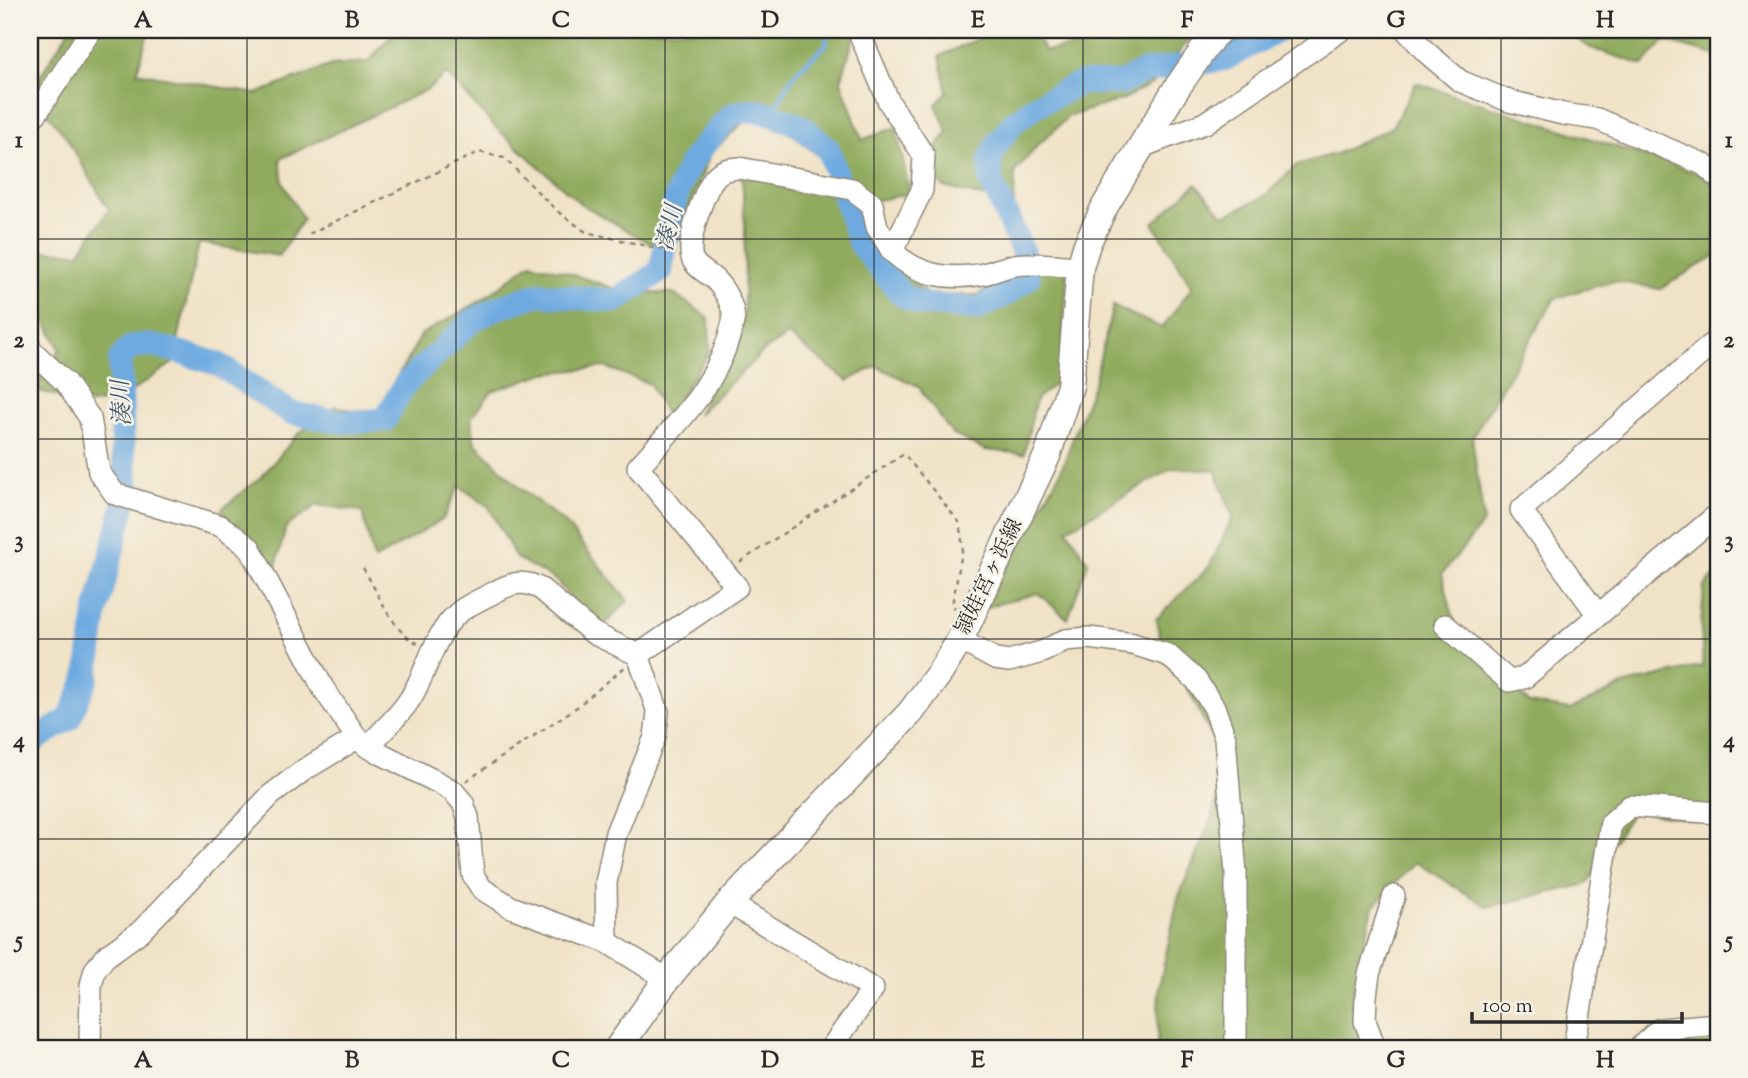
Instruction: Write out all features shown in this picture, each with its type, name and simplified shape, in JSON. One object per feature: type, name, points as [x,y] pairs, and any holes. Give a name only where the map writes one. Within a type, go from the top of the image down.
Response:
[{"type":"main road","name":"頴娃宮ヶ浜線","points":[[618,1048],[667,979],[729,903],[911,712],[941,671],[965,631],[1047,456],[1070,386],[1080,267],[1087,244],[1105,206],[1176,89],[1217,33]]},
{"type":"street","points":[[30,119],[36,114],[90,30]]},
{"type":"street","points":[[863,30],[861,37],[889,102],[924,156],[922,190],[892,251]]},
{"type":"street","points":[[1141,147],[1205,123],[1340,30]]},
{"type":"street","points":[[1406,30],[1426,52],[1460,81],[1508,101],[1597,119],[1703,164],[1718,177]]},
{"type":"street","points":[[638,655],[737,587],[638,467],[700,398],[711,380],[735,318],[729,300],[718,282],[693,262],[691,252],[697,216],[715,177],[724,170],[739,168],[852,188],[872,204],[877,228],[892,251],[905,264],[925,273],[955,277],[982,275],[1024,265],[1080,267]]},
{"type":"street","points":[[1598,615],[1521,510],[1718,339]]},
{"type":"street","points":[[30,349],[65,382],[90,418],[99,472],[115,494],[221,526],[250,548],[323,688],[363,742],[453,791],[463,803],[468,817],[472,875],[482,889],[511,907],[607,942],[667,979]]},
{"type":"street","points":[[1445,625],[1509,681],[1524,678],[1718,514]]},
{"type":"street","points":[[90,1048],[92,985],[95,970],[105,957],[141,931],[271,794],[304,770],[363,742],[409,702],[453,618],[461,610],[509,583],[533,584],[593,634],[638,655],[658,712],[655,737],[616,833],[607,883],[607,942]]},
{"type":"street","points":[[965,631],[995,659],[1009,661],[1042,652],[1065,640],[1088,638],[1133,644],[1168,655],[1196,680],[1214,707],[1225,738],[1236,874],[1236,1048]]},
{"type":"street","points":[[1574,1048],[1611,823],[1630,806],[1718,813]]},
{"type":"street","points":[[1375,1048],[1365,1021],[1366,996],[1369,974],[1394,896]]},
{"type":"street","points":[[729,903],[873,989],[831,1048]]},
{"type":"street","points":[[1639,1048],[1660,1029],[1718,1024]]},
{"type":"path","points":[[309,234],[479,152],[504,158],[557,211],[586,232],[674,250]]},
{"type":"path","points":[[724,573],[904,454],[959,522],[963,547],[952,605],[965,631]]},
{"type":"path","points":[[363,568],[394,622],[412,641],[435,648]]},
{"type":"path","points":[[453,791],[484,767],[577,707],[638,655]]},
{"type":"green space","points":[[69,30],[149,30],[137,72],[256,94],[331,65],[368,62],[396,30],[856,30],[841,81],[862,140],[896,127],[910,194],[872,201],[796,137],[755,111],[710,154],[678,239],[649,243],[581,204],[495,127],[447,74],[427,90],[280,159],[283,183],[303,219],[279,256],[199,243],[173,363],[120,399],[91,404],[34,390],[60,349],[43,316],[30,302],[30,250],[79,253],[109,210],[66,137],[30,92]]},
{"type":"green space","points":[[992,30],[1032,30],[1045,51],[1089,44],[1103,30],[1203,30],[1190,39],[1153,83],[1124,99],[1069,116],[1038,145],[1015,172],[1014,205],[944,187],[922,164],[948,132],[936,105],[947,92],[940,56],[993,32]]},
{"type":"green space","points":[[1564,30],[1718,30],[1718,56],[1664,41],[1643,65],[1591,48]]},
{"type":"green space","points":[[1416,83],[1701,174],[1718,187],[1718,254],[1660,289],[1614,281],[1555,298],[1472,438],[1484,522],[1442,574],[1458,636],[1529,703],[1570,710],[1626,684],[1703,666],[1701,628],[1704,587],[1718,572],[1718,823],[1633,811],[1587,884],[1488,907],[1415,862],[1373,907],[1353,991],[1363,1048],[1157,1048],[1159,987],[1178,898],[1211,820],[1226,765],[1182,677],[1163,651],[1156,619],[1209,567],[1233,517],[1215,470],[1173,468],[1067,529],[1088,562],[1068,619],[1038,593],[984,608],[1060,473],[1094,382],[1113,306],[1162,328],[1192,287],[1153,223],[1196,184],[1224,216],[1265,196],[1297,165],[1338,153],[1392,127]]},
{"type":"green space","points":[[742,175],[812,185],[849,206],[885,258],[929,296],[977,295],[1022,268],[1068,259],[1060,380],[1036,399],[1024,454],[985,450],[952,434],[918,386],[876,366],[848,381],[788,335],[765,350],[697,415],[744,317],[745,228]]},
{"type":"green space","points":[[531,263],[628,293],[673,293],[709,318],[710,351],[667,418],[650,384],[605,367],[545,373],[492,391],[471,418],[475,443],[518,486],[566,524],[628,601],[597,632],[556,580],[516,558],[489,507],[459,486],[443,519],[374,560],[362,511],[317,505],[286,527],[270,589],[238,549],[222,509],[262,476],[298,434],[335,406],[375,416],[422,334],[482,300]]},
{"type":"green space","points":[[1718,1034],[1718,1048],[1654,1048]]},
{"type":"waterway","points":[[770,114],[796,72],[826,45],[828,30]]},
{"type":"waterway","name":"湊川","points":[[30,743],[69,719],[87,678],[96,613],[128,490],[123,452],[120,359],[131,347],[146,345],[169,349],[218,364],[291,413],[343,422],[385,420],[405,384],[473,320],[500,307],[539,294],[615,301],[661,271],[672,211],[688,168],[729,117],[753,110],[801,126],[828,149],[860,244],[903,296],[921,304],[977,309],[1007,294],[1028,278],[1022,250],[991,181],[990,160],[997,144],[1013,123],[1037,105],[1081,83],[1122,83],[1142,72],[1225,59],[1279,30]]}]
